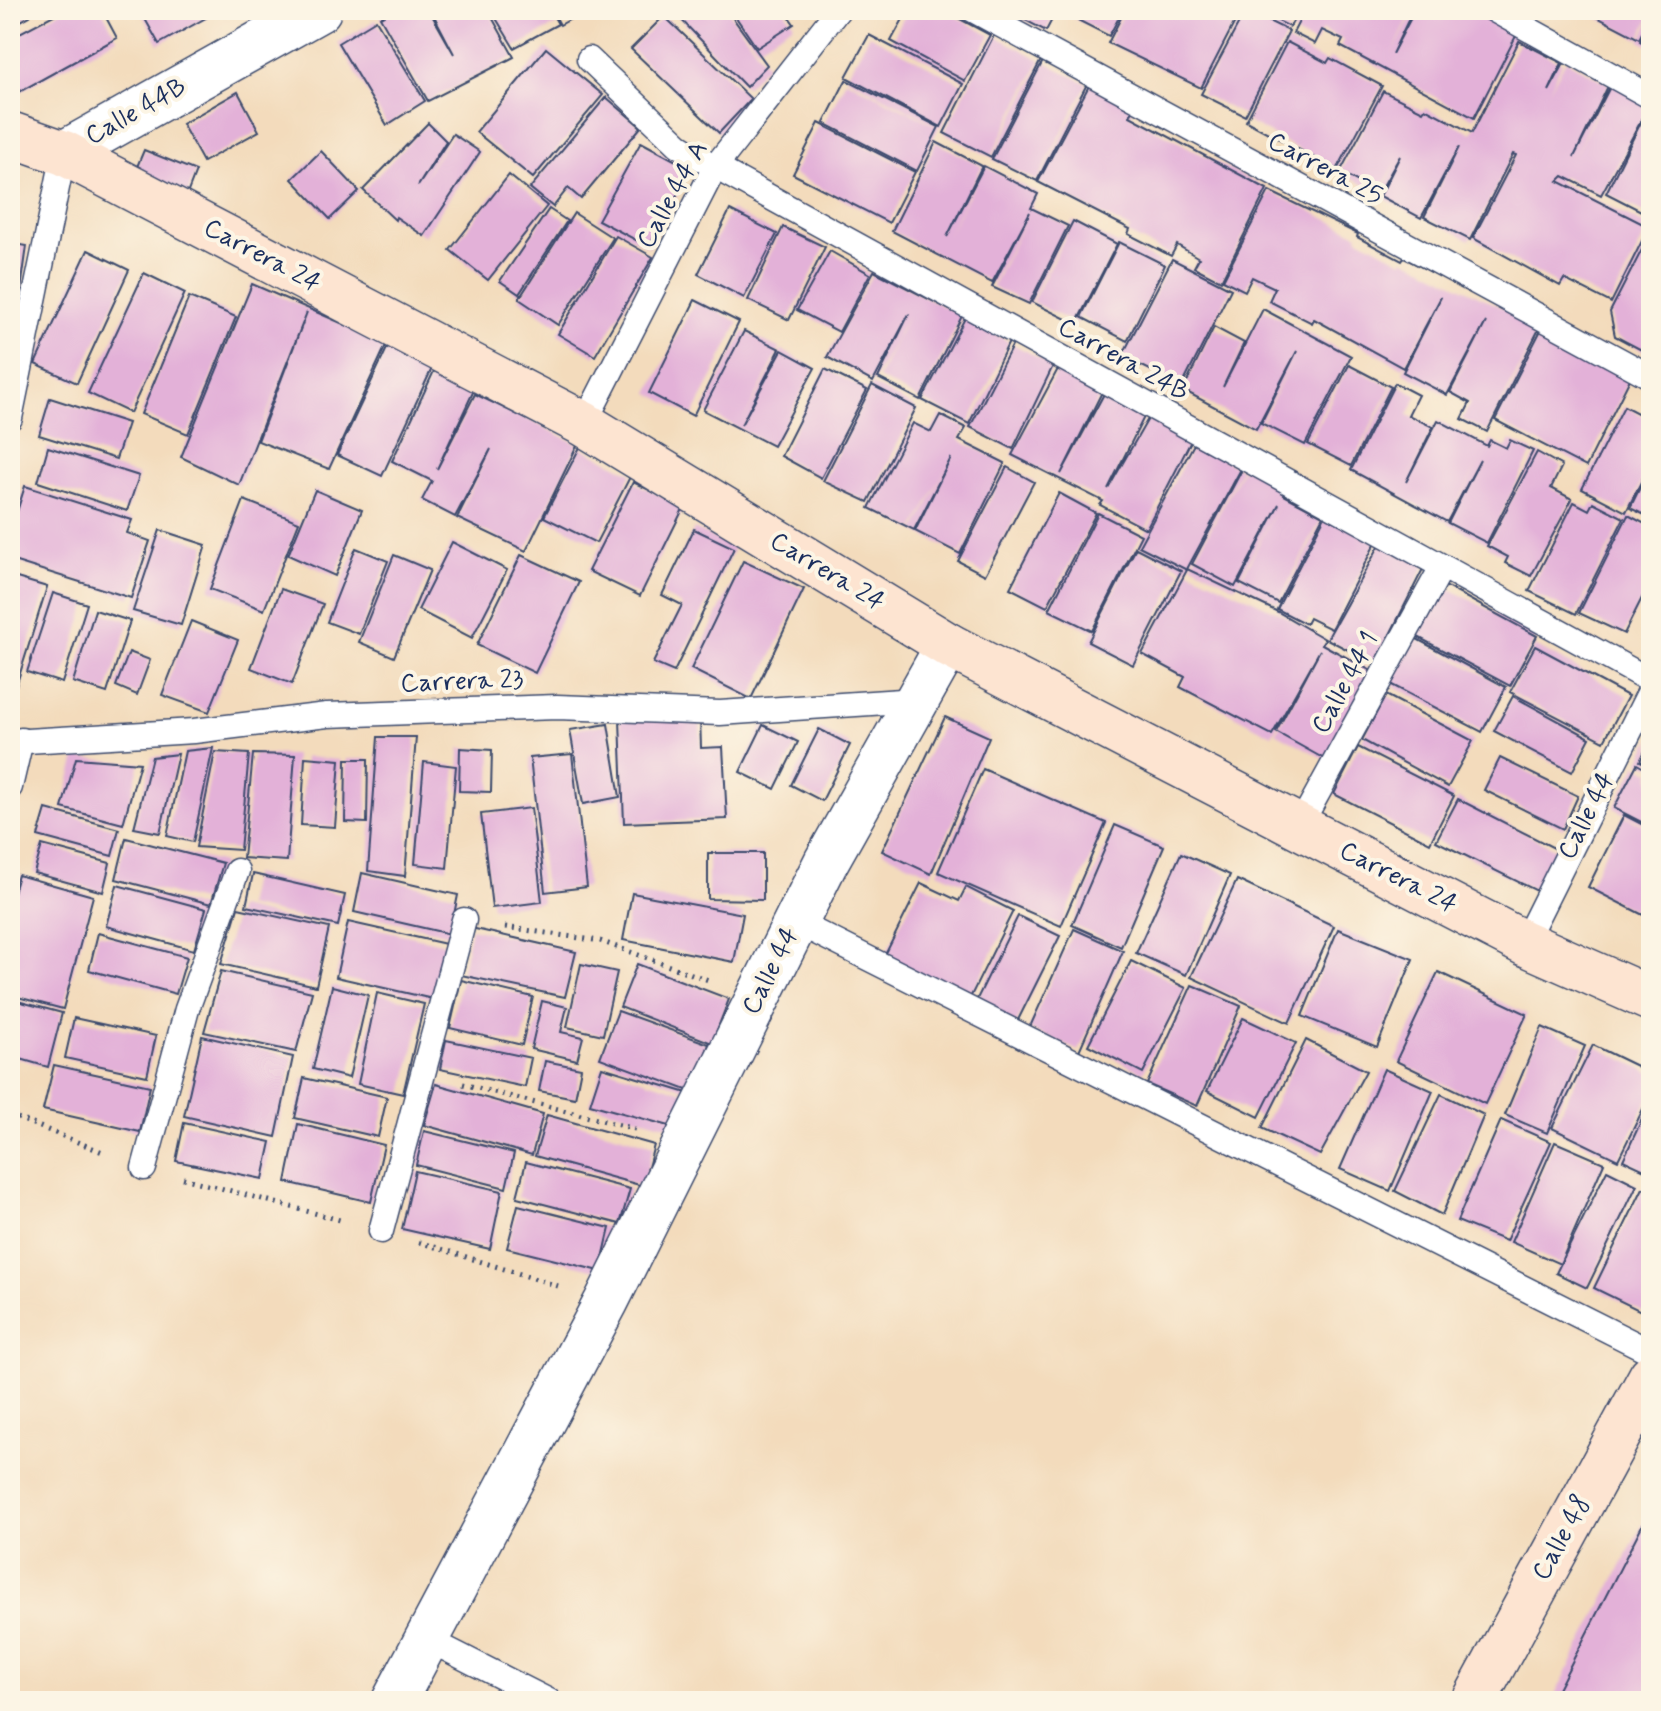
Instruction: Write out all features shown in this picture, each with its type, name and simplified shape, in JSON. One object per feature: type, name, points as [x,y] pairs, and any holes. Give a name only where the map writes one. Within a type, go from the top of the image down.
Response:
[{"type":"street","name":"Calle 44B","points":[[64,153],[319,10]]},
{"type":"street","name":"Carrera 24","points":[[10,134],[64,153],[584,424],[948,645],[1524,943],[1651,999]]},
{"type":"street","name":"Calle 44","points":[[394,1701],[606,1302],[796,922],[948,645]]},
{"type":"street","name":"Calle 48","points":[[1474,1701],[1651,1376]]},
{"type":"lane","name":"Calle 44 A","points":[[584,424],[715,167],[838,10]]},
{"type":"lane","name":"Carrera 25","points":[[973,10],[1651,377]]},
{"type":"lane","points":[[1494,10],[1651,97]]},
{"type":"lane","name":"Carrera 24B","points":[[589,59],[679,145],[715,167],[1651,681]]},
{"type":"lane","name":"Calle 44B","points":[[10,418],[64,153]]},
{"type":"lane","name":"Calle 44 1","points":[[1299,827],[1442,567]]},
{"type":"lane","name":"Calle 44","points":[[1524,943],[1651,689]]},
{"type":"lane","name":"Carrera 23","points":[[16,741],[194,731],[327,715],[557,707],[720,713],[917,700]]},
{"type":"lane","points":[[10,787],[16,741]]},
{"type":"lane","points":[[144,1168],[187,1009],[237,871]]},
{"type":"lane","points":[[381,1231],[464,920]]},
{"type":"lane","points":[[796,922],[1651,1352]]},
{"type":"lane","points":[[427,1639],[549,1701]]},
{"type":"path","points":[[464,920],[600,941],[757,998]]},
{"type":"path","points":[[423,1073],[685,1142]]},
{"type":"path","points":[[10,1115],[18,1122],[144,1168],[381,1231],[606,1302]]},
{"type":"building","points":[[10,10],[26,10],[30,16],[10,27]]},
{"type":"building","points":[[63,10],[102,10],[117,38],[10,97],[10,38]]},
{"type":"building","points":[[140,10],[220,10],[159,44]]},
{"type":"building","points":[[393,10],[429,10],[454,54],[431,10],[488,10],[514,57],[428,101],[380,17]]},
{"type":"building","points":[[491,10],[550,10],[558,24],[514,48]]},
{"type":"building","points":[[552,10],[587,10],[560,25]]},
{"type":"building","points":[[672,10],[727,10],[767,65],[746,87]]},
{"type":"building","points":[[731,10],[784,10],[794,24],[757,48]]},
{"type":"building","points":[[908,10],[943,10],[990,35],[965,81],[891,41]]},
{"type":"building","points":[[1006,10],[1057,10],[1046,31]]},
{"type":"building","points":[[1066,10],[1123,10],[1109,36],[1064,13]]},
{"type":"building","points":[[1125,10],[1241,10],[1201,88],[1108,43]]},
{"type":"building","points":[[1246,10],[1289,31],[1245,116],[1201,94]]},
{"type":"building","points":[[1256,10],[1299,10],[1290,27]]},
{"type":"building","points":[[1305,10],[1413,10],[1392,54],[1415,10],[1472,10],[1517,34],[1474,118],[1340,46],[1343,40],[1322,30],[1315,44],[1293,33]]},
{"type":"building","points":[[1594,10],[1651,10],[1651,15],[1639,39],[1591,14]]},
{"type":"building","points":[[664,16],[751,99],[719,133],[631,49]]},
{"type":"building","points":[[1651,19],[1651,47],[1640,41]]},
{"type":"building","points":[[376,20],[425,101],[387,125],[338,43]]},
{"type":"building","points":[[869,35],[963,84],[941,127],[846,77]]},
{"type":"building","points":[[994,35],[1041,60],[991,157],[944,133]]},
{"type":"building","points":[[1519,41],[1562,63],[1549,91],[1566,60],[1609,84],[1574,157],[1613,81],[1651,100],[1651,216],[1606,193],[1649,106],[1601,195],[1563,176],[1558,181],[1649,227],[1611,303],[1564,279],[1560,286],[1473,238],[1516,155],[1513,154],[1470,240],[1424,217],[1459,147],[1421,218],[1380,196],[1400,156],[1379,193],[1340,172],[1383,91],[1423,111],[1425,108],[1472,133]]},
{"type":"building","points":[[1287,42],[1327,63],[1330,58],[1382,86],[1337,170],[1246,121]]},
{"type":"building","points":[[546,48],[603,95],[533,178],[476,132]]},
{"type":"building","points":[[1043,61],[1087,84],[1037,181],[992,159]]},
{"type":"building","points":[[846,80],[939,127],[917,171],[824,123]]},
{"type":"building","points":[[1092,80],[1136,103],[1130,116],[1267,189],[1221,281],[1194,267],[1199,258],[1177,245],[1171,256],[1128,234],[1130,229],[1038,182]]},
{"type":"building","points":[[238,92],[259,131],[203,162],[182,124]]},
{"type":"building","points":[[606,97],[641,127],[581,199],[568,188],[553,207],[530,188]]},
{"type":"building","points":[[428,123],[446,141],[418,186],[453,134],[480,152],[424,236],[396,217],[395,220],[363,190]]},
{"type":"building","points":[[819,123],[915,172],[889,223],[793,174]]},
{"type":"building","points":[[641,142],[691,169],[649,247],[598,220]]},
{"type":"building","points":[[936,142],[982,166],[947,237],[984,166],[1038,194],[1031,208],[1068,226],[1029,304],[992,287],[1030,212],[992,283],[892,231]]},
{"type":"building","points":[[144,150],[196,171],[184,202],[131,181]]},
{"type":"building","points":[[321,151],[359,191],[330,219],[292,179]]},
{"type":"building","points":[[509,175],[547,206],[488,280],[450,250]]},
{"type":"building","points":[[1269,191],[1358,234],[1357,237],[1402,261],[1404,258],[1540,327],[1487,432],[1462,419],[1470,403],[1450,392],[1486,322],[1447,395],[1403,372],[1441,297],[1403,368],[1314,319],[1312,323],[1269,301],[1275,288],[1252,277],[1245,291],[1223,280]]},
{"type":"building","points":[[549,209],[567,221],[519,294],[500,281]]},
{"type":"building","points":[[730,210],[777,234],[744,298],[698,274]]},
{"type":"building","points":[[574,213],[613,238],[558,325],[519,299]]},
{"type":"building","points":[[1073,221],[1117,244],[1076,324],[1032,302]]},
{"type":"building","points":[[783,227],[825,247],[789,320],[748,300]]},
{"type":"building","points":[[1651,232],[1651,355],[1615,336],[1610,312]]},
{"type":"building","points":[[616,236],[653,257],[595,356],[558,334]]},
{"type":"building","points":[[1119,242],[1165,265],[1127,341],[1081,317]]},
{"type":"building","points":[[10,243],[27,246],[12,354],[10,354]]},
{"type":"building","points":[[88,250],[129,270],[77,383],[35,364]]},
{"type":"building","points":[[830,251],[870,274],[839,332],[797,310]]},
{"type":"building","points":[[1172,259],[1231,289],[1182,386],[1122,356]]},
{"type":"building","points":[[874,271],[962,316],[920,400],[878,378],[909,314],[873,382],[827,357]]},
{"type":"building","points":[[144,273],[185,293],[130,413],[88,393]]},
{"type":"building","points":[[252,284],[387,343],[329,469],[258,441],[307,312],[239,485],[181,457]]},
{"type":"building","points":[[189,297],[236,317],[188,434],[141,414]]},
{"type":"building","points":[[695,300],[739,322],[693,416],[649,393]]},
{"type":"building","points":[[1263,309],[1351,356],[1305,445],[1261,423],[1297,351],[1256,429],[1183,390],[1214,327],[1244,343],[1223,387]]},
{"type":"building","points":[[965,318],[1009,342],[969,424],[922,400]]},
{"type":"building","points":[[1541,330],[1632,375],[1586,467],[1495,420]]},
{"type":"building","points":[[744,331],[780,349],[741,425],[782,350],[815,368],[773,446],[703,410]]},
{"type":"building","points":[[389,344],[434,364],[382,476],[337,455]]},
{"type":"building","points":[[1013,344],[1053,366],[1013,449],[970,427]]},
{"type":"building","points":[[1349,365],[1391,387],[1351,466],[1308,444]]},
{"type":"building","points":[[1059,367],[1103,390],[1061,474],[1105,392],[1145,415],[1108,489],[1149,417],[1192,439],[1146,529],[1100,505],[1103,501],[1012,455]]},
{"type":"building","points":[[825,369],[867,390],[821,478],[781,456]]},
{"type":"building","points":[[434,371],[474,390],[437,469],[475,394],[578,444],[526,551],[457,518],[491,449],[455,517],[422,500],[432,481],[392,461]]},
{"type":"building","points":[[1395,383],[1418,395],[1408,415],[1433,427],[1406,482],[1438,420],[1487,446],[1490,440],[1506,448],[1510,440],[1533,451],[1487,543],[1448,523],[1480,460],[1447,522],[1351,470]]},
{"type":"building","points":[[872,385],[916,408],[868,502],[823,481]]},
{"type":"building","points":[[50,398],[128,423],[116,459],[39,435]]},
{"type":"building","points":[[1624,406],[1651,420],[1651,462],[1626,512],[1582,489]]},
{"type":"building","points":[[940,415],[966,428],[959,440],[1005,463],[960,554],[915,531],[951,458],[914,530],[869,508],[913,423],[931,432]]},
{"type":"building","points":[[1194,444],[1241,469],[1187,569],[1278,612],[1325,639],[1322,644],[1375,673],[1328,761],[1276,732],[1320,650],[1272,735],[1180,687],[1185,677],[1142,654],[1187,570],[1139,546]]},
{"type":"building","points":[[48,447],[139,476],[127,511],[38,482]]},
{"type":"building","points":[[580,447],[632,473],[596,543],[544,517]]},
{"type":"building","points":[[1537,452],[1562,466],[1551,488],[1572,499],[1531,576],[1505,563],[1508,557],[1487,546]]},
{"type":"building","points":[[1651,465],[1651,518],[1630,508]]},
{"type":"building","points":[[1244,466],[1288,488],[1284,495],[1323,516],[1278,603],[1239,583],[1279,504],[1235,587],[1192,564]]},
{"type":"building","points":[[1007,467],[1034,482],[985,575],[958,561]]},
{"type":"building","points":[[633,482],[684,507],[640,596],[588,571]]},
{"type":"building","points":[[25,486],[132,520],[127,533],[150,541],[131,598],[10,560],[10,534]]},
{"type":"building","points":[[315,490],[362,510],[335,576],[288,555]]},
{"type":"building","points":[[1059,493],[1096,513],[1047,607],[1010,588]]},
{"type":"building","points":[[244,500],[299,522],[264,610],[210,589]]},
{"type":"building","points":[[1574,502],[1589,510],[1593,502],[1624,518],[1576,614],[1529,591]]},
{"type":"building","points":[[1098,513],[1141,535],[1092,631],[1049,610]]},
{"type":"building","points":[[1628,515],[1651,527],[1651,580],[1624,634],[1579,613]]},
{"type":"building","points":[[1325,516],[1376,542],[1331,629],[1309,618],[1306,624],[1277,609]]},
{"type":"building","points":[[694,529],[734,548],[674,672],[653,663],[682,605],[662,595]]},
{"type":"building","points":[[160,530],[206,545],[181,625],[133,611]]},
{"type":"building","points":[[1383,539],[1426,563],[1375,664],[1327,639]]},
{"type":"building","points":[[452,542],[507,570],[472,638],[418,610]]},
{"type":"building","points":[[356,548],[388,561],[359,634],[327,622]]},
{"type":"building","points":[[1136,548],[1181,571],[1133,665],[1088,642]]},
{"type":"building","points":[[394,555],[430,570],[394,657],[359,642]]},
{"type":"building","points":[[521,555],[579,582],[535,673],[477,645]]},
{"type":"building","points":[[743,561],[804,589],[751,699],[691,669]]},
{"type":"building","points":[[10,576],[47,587],[16,686],[10,685]]},
{"type":"building","points":[[1443,585],[1537,636],[1510,686],[1416,636]]},
{"type":"building","points":[[281,589],[323,604],[292,684],[251,668]]},
{"type":"building","points":[[53,593],[87,604],[62,683],[27,672]]},
{"type":"building","points":[[95,610],[130,621],[107,693],[73,682]]},
{"type":"building","points":[[191,621],[238,640],[209,712],[162,695]]},
{"type":"building","points":[[1415,638],[1506,687],[1482,732],[1390,684]]},
{"type":"building","points":[[1535,646],[1628,696],[1604,741],[1510,692]]},
{"type":"building","points":[[129,652],[150,660],[137,695],[116,686]]},
{"type":"building","points":[[1386,695],[1473,741],[1448,787],[1362,740]]},
{"type":"building","points":[[1513,696],[1590,738],[1572,772],[1494,731]]},
{"type":"building","points":[[700,716],[701,748],[723,747],[727,819],[624,823],[620,720]]},
{"type":"building","points":[[945,717],[989,737],[931,874],[882,851]]},
{"type":"building","points":[[608,724],[620,797],[583,804],[570,730]]},
{"type":"building","points":[[763,725],[798,742],[775,789],[740,772]]},
{"type":"building","points":[[819,729],[850,745],[822,801],[791,785]]},
{"type":"building","points":[[378,737],[416,737],[405,876],[368,871]]},
{"type":"building","points":[[1651,739],[1651,766],[1640,761]]},
{"type":"building","points":[[1358,747],[1454,796],[1430,843],[1334,794]]},
{"type":"building","points":[[213,748],[193,842],[167,836],[185,751]]},
{"type":"building","points":[[460,748],[492,750],[491,792],[459,791]]},
{"type":"building","points":[[215,752],[249,754],[240,850],[196,847]]},
{"type":"building","points":[[178,754],[160,833],[134,828],[152,757]]},
{"type":"building","points":[[253,754],[295,755],[287,861],[243,858]]},
{"type":"building","points":[[572,754],[587,887],[545,892],[530,758]]},
{"type":"building","points":[[305,757],[340,760],[335,827],[301,825]]},
{"type":"building","points":[[76,758],[140,763],[123,824],[62,808]]},
{"type":"building","points":[[1500,758],[1578,796],[1563,829],[1484,790]]},
{"type":"building","points":[[346,759],[368,759],[367,823],[345,822]]},
{"type":"building","points":[[424,762],[456,766],[447,868],[415,864]]},
{"type":"building","points":[[1637,764],[1651,772],[1651,827],[1614,808]]},
{"type":"building","points":[[983,769],[1106,823],[1061,926],[938,872]]},
{"type":"building","points":[[1458,799],[1560,851],[1539,892],[1436,841]]},
{"type":"building","points":[[531,808],[542,902],[492,908],[481,814]]},
{"type":"building","points":[[46,809],[119,829],[112,856],[38,836]]},
{"type":"building","points":[[1624,815],[1651,829],[1651,919],[1588,887]]},
{"type":"building","points":[[1115,825],[1164,846],[1121,947],[1072,925]]},
{"type":"building","points":[[126,838],[223,863],[211,904],[116,879]]},
{"type":"building","points":[[42,845],[110,863],[103,892],[34,873]]},
{"type":"building","points":[[708,853],[763,853],[763,900],[708,899]]},
{"type":"building","points":[[1181,853],[1230,875],[1186,975],[1136,953]]},
{"type":"building","points":[[362,873],[458,895],[450,934],[354,912]]},
{"type":"building","points":[[253,874],[345,895],[338,926],[246,906]]},
{"type":"building","points":[[18,875],[93,896],[63,1009],[10,995],[10,903]]},
{"type":"building","points":[[1237,880],[1334,926],[1289,1023],[1191,977]]},
{"type":"building","points":[[921,883],[959,901],[966,887],[1013,911],[969,1000],[884,957]]},
{"type":"building","points":[[117,885],[206,909],[194,950],[106,926]]},
{"type":"building","points":[[632,893],[743,914],[734,962],[623,940]]},
{"type":"building","points":[[238,908],[329,928],[316,986],[221,964]]},
{"type":"building","points":[[1018,916],[1060,936],[1015,1026],[974,1005]]},
{"type":"building","points":[[348,922],[446,944],[433,999],[336,977]]},
{"type":"building","points":[[471,928],[576,952],[565,997],[461,975]]},
{"type":"building","points":[[1074,929],[1123,951],[1079,1051],[1029,1029]]},
{"type":"building","points":[[1338,929],[1413,959],[1377,1047],[1302,1016]]},
{"type":"building","points":[[98,933],[187,957],[176,994],[89,970]]},
{"type":"building","points":[[1131,961],[1186,988],[1143,1073],[1088,1045]]},
{"type":"building","points":[[581,964],[617,972],[603,1035],[567,1027]]},
{"type":"building","points":[[637,964],[729,999],[712,1043],[620,1007]]},
{"type":"building","points":[[221,971],[312,992],[296,1052],[204,1032]]},
{"type":"building","points":[[1438,972],[1527,1014],[1485,1104],[1396,1061]]},
{"type":"building","points":[[461,980],[533,997],[522,1045],[450,1028]]},
{"type":"building","points":[[1192,985],[1241,1006],[1197,1106],[1147,1084]]},
{"type":"building","points":[[332,986],[368,995],[349,1078],[313,1069]]},
{"type":"building","points":[[377,993],[424,1004],[403,1094],[358,1084]]},
{"type":"building","points":[[10,999],[62,1013],[48,1067],[10,1056]]},
{"type":"building","points":[[542,1001],[567,1007],[561,1032],[583,1037],[577,1060],[531,1049]]},
{"type":"building","points":[[618,1011],[709,1044],[692,1092],[600,1058]]},
{"type":"building","points":[[74,1018],[156,1036],[147,1076],[65,1058]]},
{"type":"building","points":[[1243,1018],[1296,1043],[1259,1117],[1207,1091]]},
{"type":"building","points":[[1542,1027],[1585,1046],[1547,1133],[1505,1115]]},
{"type":"building","points":[[202,1036],[293,1057],[276,1137],[184,1116]]},
{"type":"building","points":[[446,1040],[531,1058],[525,1087],[440,1069]]},
{"type":"building","points":[[1306,1040],[1366,1071],[1320,1155],[1262,1128]]},
{"type":"building","points":[[1593,1045],[1651,1073],[1651,1093],[1618,1160],[1552,1128]]},
{"type":"building","points":[[545,1061],[581,1068],[575,1098],[539,1091]]},
{"type":"building","points":[[54,1065],[150,1086],[140,1132],[43,1110]]},
{"type":"building","points":[[602,1067],[687,1093],[673,1127],[590,1104]]},
{"type":"building","points":[[1384,1069],[1433,1091],[1390,1191],[1340,1169]]},
{"type":"building","points":[[304,1078],[387,1097],[378,1137],[295,1118]]},
{"type":"building","points":[[436,1084],[543,1114],[532,1155],[424,1125]]},
{"type":"building","points":[[1441,1094],[1484,1115],[1442,1215],[1395,1191]]},
{"type":"building","points":[[1651,1100],[1651,1173],[1623,1160]]},
{"type":"building","points":[[547,1115],[654,1145],[643,1186],[535,1156]]},
{"type":"building","points":[[1501,1120],[1551,1142],[1506,1241],[1457,1221]]},
{"type":"building","points":[[184,1123],[271,1142],[263,1179],[176,1161]]},
{"type":"building","points":[[298,1124],[384,1145],[371,1202],[286,1182]]},
{"type":"building","points":[[424,1131],[514,1153],[506,1188],[416,1165]]},
{"type":"building","points":[[1555,1142],[1604,1163],[1560,1264],[1511,1242]]},
{"type":"building","points":[[526,1162],[630,1189],[620,1224],[517,1197]]},
{"type":"building","points":[[1607,1170],[1637,1185],[1587,1288],[1556,1273]]},
{"type":"building","points":[[415,1171],[502,1191],[490,1249],[402,1229]]},
{"type":"building","points":[[1643,1188],[1651,1191],[1651,1316],[1594,1288]]},
{"type":"building","points":[[518,1205],[610,1228],[600,1271],[507,1248]]},
{"type":"building","points":[[1651,1508],[1651,1701],[1552,1701]]}]
